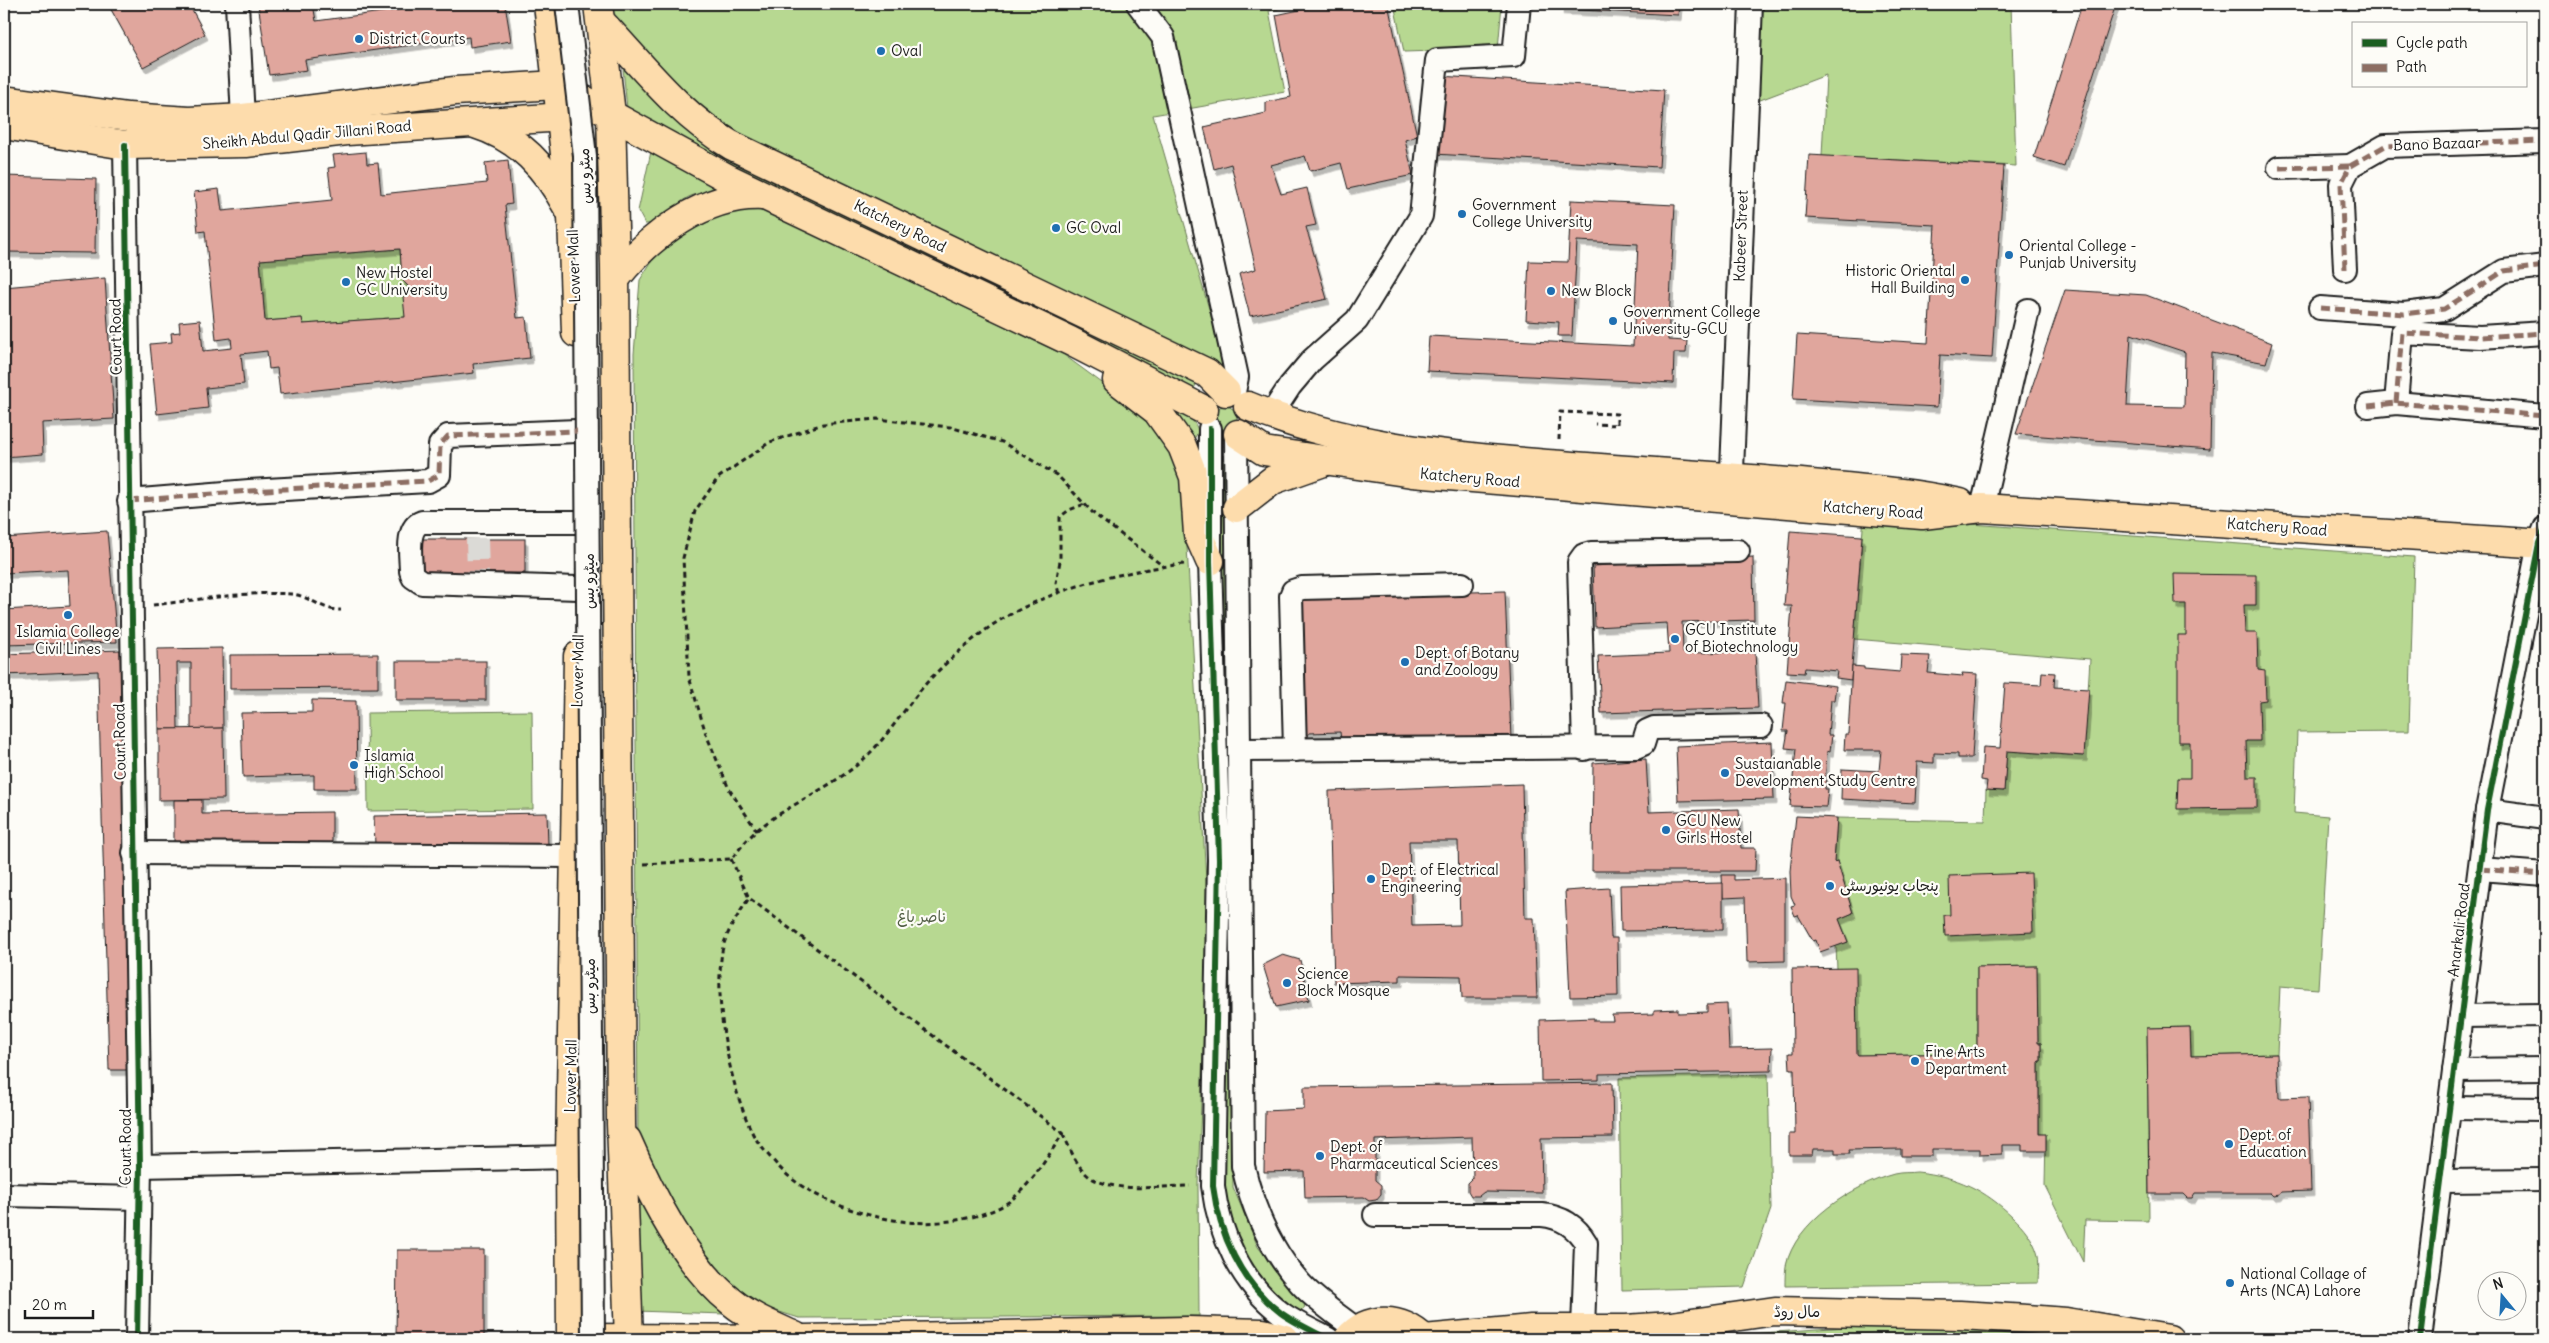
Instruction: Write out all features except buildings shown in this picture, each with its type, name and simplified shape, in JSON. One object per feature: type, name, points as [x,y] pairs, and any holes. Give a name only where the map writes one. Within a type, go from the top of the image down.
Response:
[{"type":"main road","name":"Lower Mall","points":[[548,4],[572,216],[577,431],[578,588],[570,1157],[578,1339]]},
{"type":"main road","name":"Katchery Road","points":[[600,13],[687,114],[707,131],[731,145],[1207,373],[1245,401]]},
{"type":"main road","points":[[600,13],[611,114],[616,278],[621,1124],[629,1339]]},
{"type":"main road","name":"Sheikh Abdul Qadir Jillani Road","points":[[4,100],[128,117],[189,121],[243,118],[455,91],[557,85]]},
{"type":"main road","name":"Katchery Road","points":[[557,85],[664,145],[764,196],[1070,341],[1207,420]]},
{"type":"main road","name":"Sheikh Abdul Qadir Jillani Road","points":[[4,125],[125,145],[246,143],[347,131],[611,114]]},
{"type":"main road","points":[[471,122],[489,128],[507,138],[542,167],[572,216]]},
{"type":"main road","points":[[616,278],[658,236],[686,217],[718,202],[744,195],[764,196]]},
{"type":"main road","points":[[1070,341],[1104,370],[1147,401],[1175,434],[1194,477],[1198,534],[1210,561]]},
{"type":"main road","points":[[1245,401],[1247,424],[1237,434],[1222,436],[1207,420],[1210,399],[1245,401],[1363,440],[1426,452],[1583,467],[1731,488]]},
{"type":"main road","name":"Katchery Road","points":[[1237,434],[1264,451],[1412,473],[1731,488],[1919,494],[1982,508],[2543,538]]},
{"type":"main road","points":[[1236,508],[1273,480],[1327,461]]},
{"type":"main road","points":[[621,1124],[649,1190],[708,1280],[744,1311],[804,1339]]},
{"type":"main road","name":"مال روڈ","points":[[1424,1339],[1531,1329],[1671,1326],[1785,1311],[1960,1315],[2027,1319],[2066,1322],[2169,1339]]},
{"type":"main road","points":[[1352,1335],[1368,1324],[1392,1322],[1415,1330],[1424,1339]]},
{"type":"main road","points":[[578,1339],[804,1339],[1189,1331],[1263,1333],[1285,1339]]},
{"type":"street","points":[[238,4],[243,118]]},
{"type":"street","name":"میٹرو بس","points":[[567,4],[585,156],[578,1339]]},
{"type":"street","points":[[1138,4],[1163,38],[1237,376],[1245,401],[1290,386],[1312,360],[1358,320],[1421,216],[1437,60],[1514,56],[1519,4]]},
{"type":"street","name":"Kabeer Street","points":[[1731,488],[1751,4]]},
{"type":"street","name":"Bano Bazaar","points":[[2350,166],[2385,146],[2545,141]]},
{"type":"street","name":"Court Road","points":[[125,145],[130,415],[130,607],[140,1166],[137,1339]]},
{"type":"street","points":[[2279,168],[2350,166],[2341,184],[2345,269]]},
{"type":"street","points":[[2320,308],[2404,314],[2444,309],[2504,271],[2545,266]]},
{"type":"street","points":[[1982,508],[2028,310]]},
{"type":"street","points":[[2396,402],[2402,333],[2480,337],[2545,333]]},
{"type":"street","points":[[2368,406],[2396,402],[2545,416]]},
{"type":"street","points":[[1207,420],[1219,860],[1213,1186],[1220,1226],[1241,1269],[1261,1294],[1281,1313],[1328,1339]]},
{"type":"street","points":[[129,501],[249,491],[428,481],[439,475],[440,444],[448,436],[577,431]]},
{"type":"street","points":[[1237,434],[1236,508],[1243,1166],[1250,1196],[1261,1225],[1300,1283],[1352,1335]]},
{"type":"street","points":[[577,522],[477,530],[422,522],[415,525],[411,538],[411,571],[413,577],[422,583],[478,579],[578,588]]},
{"type":"street","name":"Anarkali Road","points":[[2420,1339],[2487,810],[2543,538]]},
{"type":"street","points":[[1584,749],[1579,562],[1584,556],[1591,553],[1738,551]]},
{"type":"street","points":[[1295,750],[1291,596],[1293,590],[1302,588],[1462,584]]},
{"type":"street","points":[[1239,750],[1584,749],[1636,747],[1642,744],[1647,731],[1654,728],[1761,726]]},
{"type":"street","points":[[2487,810],[2545,818]]},
{"type":"street","points":[[134,854],[574,856]]},
{"type":"street","points":[[2480,869],[2545,874]]},
{"type":"street","points":[[2461,1016],[2545,1015]]},
{"type":"street","points":[[2454,1070],[2545,1069]]},
{"type":"street","points":[[2449,1108],[2545,1108]]},
{"type":"street","points":[[140,1166],[570,1157]]},
{"type":"street","points":[[2440,1181],[2545,1180]]},
{"type":"street","points":[[4,1195],[139,1198]]},
{"type":"street","points":[[1374,1215],[1542,1215],[1558,1217],[1580,1234],[1586,1243],[1582,1329]]},
{"type":"path","points":[[1560,412],[1617,414],[1617,425],[1595,424]]},
{"type":"path","points":[[756,831],[728,789],[706,734],[688,677],[683,558],[695,511],[718,478],[770,442],[823,424],[877,419],[950,427],[1002,442],[1058,476],[1085,504],[1163,566]]},
{"type":"path","points":[[1059,593],[1056,583],[1060,561],[1060,517],[1069,510],[1085,504]]},
{"type":"path","points":[[618,866],[731,859],[756,831],[858,764],[886,735],[909,703],[926,684],[967,646],[995,624],[1075,587],[1163,566],[1210,561]]},
{"type":"path","points":[[130,607],[271,593],[294,594],[330,611],[341,610]]},
{"type":"path","points":[[731,859],[749,898],[1063,1133],[1074,1157],[1092,1179],[1118,1186],[1213,1186]]},
{"type":"path","points":[[749,898],[735,920],[722,951],[721,1000],[725,1046],[751,1131],[779,1167],[807,1188],[838,1204],[876,1218],[912,1223],[939,1224],[975,1216],[1008,1202],[1032,1182],[1063,1133]]},
{"type":"green space","name":"GC Oval","points":[[610,4],[1301,4],[1269,11],[1285,92],[1153,115],[1229,378],[755,142],[695,104],[613,22]]},
{"type":"green space","points":[[1394,4],[1502,4],[1498,49],[1404,52]]},
{"type":"green space","points":[[1751,4],[2011,4],[2016,166],[1822,156],[1826,75],[1747,105]]},
{"type":"green space","points":[[622,58],[662,104],[690,130],[721,155],[739,166],[1191,374],[1198,382],[1192,391],[712,161],[627,108]]},
{"type":"green space","points":[[652,147],[722,190],[691,196],[657,221],[645,224],[638,211]]},
{"type":"green space","name":"ناصر باغ","points":[[749,204],[1064,355],[1170,433],[1182,459],[1208,915],[1198,1184],[1199,1316],[799,1318],[754,1302],[724,1279],[695,1245],[638,1147],[634,354],[640,280],[658,251],[688,226]]},
{"type":"green space","points":[[400,249],[402,280],[409,287],[405,317],[303,324],[302,318],[265,321],[260,260]]},
{"type":"green space","points":[[1124,375],[1167,400],[1188,416],[1195,424],[1198,432],[1194,439]]},
{"type":"green space","points":[[1225,406],[1230,407],[1236,413],[1236,423],[1230,429],[1225,430],[1220,429],[1214,423],[1213,418],[1214,413],[1220,407]]},
{"type":"green space","points":[[1220,449],[1223,453],[1227,666],[1233,1187],[1258,1247],[1305,1303],[1304,1309],[1299,1312],[1264,1280],[1245,1254],[1222,1212]]},
{"type":"green space","points":[[1864,516],[2414,557],[2409,731],[2297,732],[2294,813],[2328,816],[2318,989],[2280,986],[2277,1054],[2191,1056],[2190,1027],[2147,1028],[2149,1221],[2085,1220],[2083,1262],[2045,1186],[2046,1135],[2039,1134],[2039,1061],[2041,1061],[2041,1043],[2038,1043],[2037,966],[1977,967],[1977,1053],[1857,1055],[1837,969],[1836,946],[1848,942],[1839,919],[1853,913],[1837,861],[1834,862],[1837,818],[1985,821],[1986,790],[2004,791],[2007,751],[2084,756],[2090,659],[1854,639]]},
{"type":"green space","points":[[532,711],[533,809],[368,811],[367,713]]},
{"type":"green space","points":[[1768,1074],[1771,1209],[1744,1287],[1622,1290],[1619,1078]]},
{"type":"green space","points":[[1917,1172],[1945,1177],[1970,1186],[1992,1199],[2013,1217],[2027,1233],[2037,1252],[2038,1283],[1785,1286],[1786,1266],[1792,1250],[1813,1220],[1844,1196],[1878,1179],[1897,1173]]},
{"type":"green space","points":[[635,1185],[724,1307],[724,1314],[636,1311]]},
{"type":"green space","points":[[1873,1325],[1969,1329],[2047,1339],[1993,1339],[1873,1333],[1772,1339],[1679,1339]]},
{"type":"tunnel","points":[[477,538],[478,573]]},
{"type":"marked path","points":[[2345,269],[2341,184],[2350,166],[2385,146],[2545,141]]},
{"type":"marked path","points":[[2279,168],[2350,166]]},
{"type":"marked path","points":[[2320,308],[2404,314],[2444,309],[2504,271],[2545,266]]},
{"type":"marked path","points":[[2396,403],[2402,333],[2480,337],[2545,333]]},
{"type":"marked path","points":[[2368,406],[2396,403],[2545,416]]},
{"type":"marked path","points":[[129,501],[249,491],[428,481],[439,475],[440,445],[448,436],[577,431]]},
{"type":"marked path","points":[[2480,869],[2545,874]]},
{"type":"cycle path","points":[[125,145],[140,1166],[137,1339]]},
{"type":"cycle path","points":[[1210,429],[1210,561],[1219,860],[1213,1186],[1216,1204],[1227,1239],[1234,1256],[1254,1287],[1281,1313],[1328,1339]]},
{"type":"cycle path","points":[[2420,1339],[2487,810],[2539,543],[2545,528]]},
{"type":"place","name":"District Courts","points":[[359,39]]},
{"type":"place","name":"Oval","points":[[881,51]]},
{"type":"place","name":"Government College University","points":[[1462,214]]},
{"type":"place","name":"GC Oval","points":[[1056,228]]},
{"type":"place","name":"Oriental College - Punjab University","points":[[2009,255]]},
{"type":"place","name":"Historic Oriental Hall Building","points":[[1965,280]]},
{"type":"place","name":"New Hostel GC University","points":[[346,282]]},
{"type":"place","name":"New Block","points":[[1551,291]]},
{"type":"place","name":"Government College University-GCU","points":[[1613,321]]},
{"type":"place","name":"Islamia College Civil Lines","points":[[68,615]]},
{"type":"place","name":"GCU Institute of Biotechnology","points":[[1675,639]]},
{"type":"place","name":"Dept. of Botany and Zoology","points":[[1405,662]]},
{"type":"place","name":"Islamia High School","points":[[354,765]]},
{"type":"place","name":"Sustaianable Development Study Centre","points":[[1725,773]]},
{"type":"place","name":"GCU New Girls Hostel","points":[[1666,830]]},
{"type":"place","name":"Dept. of Electrical Engineering","points":[[1371,879]]},
{"type":"place","name":"پنجاب یونیورسٹی","points":[[1830,886]]},
{"type":"place","name":"Science Block Mosque","points":[[1287,983]]},
{"type":"place","name":"Fine Arts Department","points":[[1915,1061]]},
{"type":"place","name":"Dept. of Education","points":[[2229,1144]]},
{"type":"place","name":"Dept. of Pharmaceutical Sciences","points":[[1320,1156]]},
{"type":"place","name":"National Collage of Arts (NCA) Lahore","points":[[2230,1283]]}]
